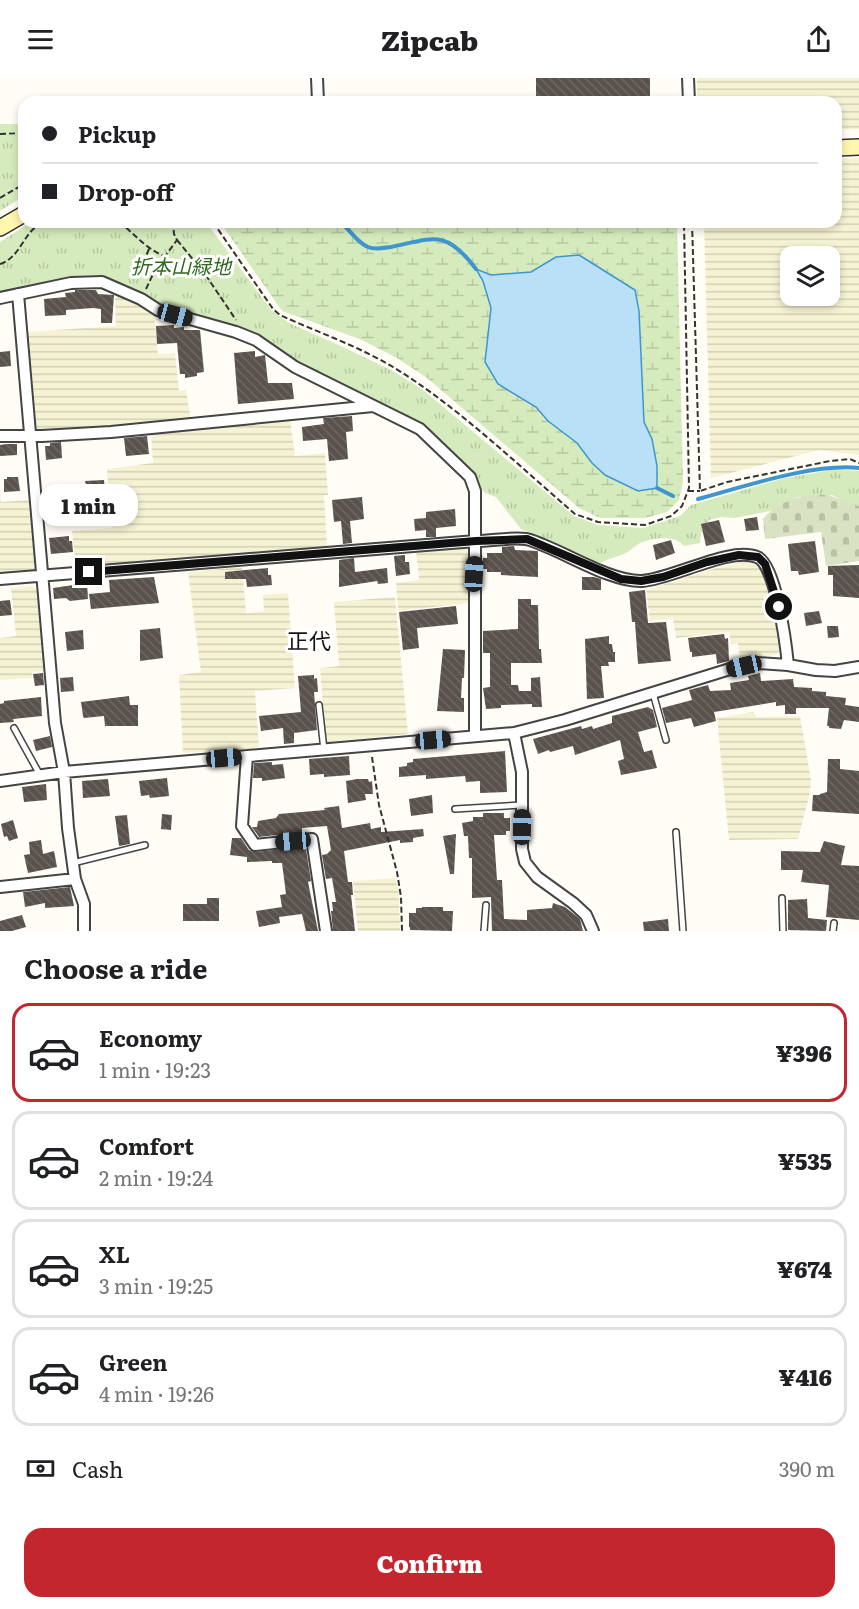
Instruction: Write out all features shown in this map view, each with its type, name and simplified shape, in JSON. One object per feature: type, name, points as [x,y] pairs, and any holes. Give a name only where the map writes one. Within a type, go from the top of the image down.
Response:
[{"type":"main road","points":[[842,148],[859,147]]},
{"type":"main road","points":[[0,228],[18,218]]},
{"type":"street","points":[[317,78],[318,96]]},
{"type":"street","points":[[688,78],[689,96]]},
{"type":"street","points":[[0,298],[71,283],[102,282],[141,299],[158,310],[237,332],[256,340],[296,368],[420,429],[470,477],[475,490],[475,736]]},
{"type":"street","points":[[18,294],[55,723],[64,772],[75,879],[84,904],[84,931]]},
{"type":"street","points":[[0,436],[111,432],[376,406]]},
{"type":"street","points":[[0,579],[476,541],[527,539],[621,579],[641,581],[739,555],[758,557],[765,564],[779,607],[788,665]]},
{"type":"street","points":[[0,781],[64,772],[514,733],[565,720],[730,669],[758,663],[835,671],[859,667]]},
{"type":"street","points":[[514,733],[522,772],[522,849],[525,862],[537,877],[586,915],[593,931]]},
{"type":"street","points":[[247,756],[242,826],[255,845],[312,839],[326,931]]},
{"type":"street","points":[[0,887],[75,879]]},
{"type":"lane","points":[[653,692],[666,740]]},
{"type":"lane","points":[[319,705],[324,750]]},
{"type":"lane","points":[[14,728],[40,775]]},
{"type":"lane","points":[[455,809],[522,805]]},
{"type":"lane","points":[[676,832],[682,931]]},
{"type":"lane","points":[[73,863],[145,845]]},
{"type":"lane","points":[[782,898],[783,931]]},
{"type":"lane","points":[[484,931],[486,905]]},
{"type":"lane","points":[[833,931],[834,923]]},
{"type":"path","points":[[0,134],[18,133]]},
{"type":"path","points":[[0,198],[18,188]]},
{"type":"path","points":[[0,264],[9,261],[18,252],[33,228]]},
{"type":"path","points":[[127,228],[149,249],[164,256]]},
{"type":"path","points":[[174,228],[177,240],[206,274],[235,317],[237,332]]},
{"type":"path","points":[[217,228],[273,309],[280,315],[391,366],[421,385],[575,514],[598,522],[645,525],[671,516],[682,506],[688,491],[684,228]]},
{"type":"path","points":[[692,228],[700,490]]},
{"type":"path","points":[[141,299],[155,270],[177,240]]},
{"type":"path","points":[[149,249],[142,263],[155,270]]},
{"type":"path","points":[[688,491],[830,461],[850,459],[859,463]]},
{"type":"path","points":[[371,746],[379,805],[402,897],[402,931]]},
{"type":"shaded area","points":[[697,78],[859,78],[859,129],[842,129],[842,96],[697,96]]},
{"type":"shaded area","points":[[859,158],[859,455],[819,450],[711,478],[704,228],[842,228],[842,159]]},
{"type":"shaded area","points":[[117,292],[154,313],[158,354],[175,353],[179,391],[186,390],[191,421],[42,434],[36,428],[27,332],[116,326]]},
{"type":"shaded area","points":[[290,419],[295,456],[325,453],[328,495],[324,495],[327,548],[76,569],[72,531],[112,528],[107,469],[153,463],[151,432]]},
{"type":"shaded area","points":[[0,489],[1,502],[29,500],[36,568],[32,572],[0,574]]},
{"type":"shaded area","points":[[463,546],[470,552],[469,603],[398,611],[396,583],[419,580],[416,549]]},
{"type":"shaded area","points":[[751,560],[757,561],[763,567],[782,649],[775,655],[740,659],[738,643],[731,644],[729,632],[676,638],[673,618],[650,621],[646,590],[716,568]]},
{"type":"shaded area","points":[[242,567],[246,613],[264,611],[263,595],[288,593],[295,688],[255,691],[259,748],[183,753],[179,675],[201,672],[188,572]]},
{"type":"shaded area","points":[[32,586],[38,591],[44,671],[32,672],[32,678],[0,680],[0,638],[16,636],[11,588]]},
{"type":"shaded area","points":[[395,597],[408,734],[326,742],[320,668],[339,666],[334,602]]},
{"type":"shaded area","points":[[753,712],[757,717],[800,716],[811,780],[810,793],[798,839],[729,840],[717,718]]},
{"type":"shaded area","points":[[395,878],[399,893],[400,931],[358,931],[353,881]]},
{"type":"green space","points":[[0,124],[18,124],[18,200],[0,211]]},
{"type":"green space","name":"折本山緑地","points":[[22,228],[210,228],[272,311],[291,324],[391,370],[422,389],[574,516],[598,525],[643,528],[680,516],[691,505],[781,479],[836,469],[859,471],[859,506],[832,495],[798,497],[775,510],[735,518],[721,517],[709,520],[705,531],[701,533],[700,543],[684,546],[669,538],[652,540],[640,543],[624,554],[598,564],[521,529],[496,497],[485,493],[442,447],[296,363],[249,333],[156,302],[134,288],[116,284],[96,275],[73,276],[0,294],[0,242]]},
{"type":"green space","points":[[224,228],[677,228],[683,482],[679,500],[667,512],[645,518],[600,518],[579,508],[427,378],[397,358],[362,340],[282,311]]},
{"type":"green space","points":[[811,494],[828,495],[859,506],[859,561],[826,566],[821,532],[765,539],[763,519],[773,509]]},
{"type":"water","points":[[579,255],[635,290],[639,311],[644,422],[652,439],[657,466],[657,488],[638,491],[605,475],[592,463],[577,443],[548,421],[536,407],[498,384],[485,362],[491,308],[483,281],[476,269],[491,275],[531,272],[556,257]]},
{"type":"building","points":[[536,78],[650,78],[650,96],[536,96]]},
{"type":"building","points":[[75,290],[96,290],[98,294],[114,295],[112,323],[101,323],[101,309],[93,308],[66,310],[66,315],[45,316],[44,299],[66,297],[65,293],[75,292]]},
{"type":"building","points":[[174,325],[174,328],[184,327],[184,330],[200,330],[204,372],[197,373],[197,376],[185,378],[185,374],[180,374],[177,343],[157,344],[156,326]]},
{"type":"building","points":[[10,351],[11,366],[0,367],[0,352]]},
{"type":"building","points":[[255,351],[255,357],[265,355],[268,383],[292,383],[294,399],[238,404],[234,353]]},
{"type":"building","points":[[352,416],[353,431],[346,432],[348,459],[329,461],[327,439],[303,441],[302,427],[324,424],[323,418]]},
{"type":"building","points":[[147,436],[149,454],[126,456],[124,438]]},
{"type":"building","points":[[61,442],[62,458],[46,460],[45,446]]},
{"type":"building","points":[[17,444],[17,455],[0,456],[0,445]]},
{"type":"building","points":[[18,477],[20,491],[4,492],[4,479]]},
{"type":"building","points":[[104,480],[105,494],[81,498],[79,485],[86,485],[85,481]]},
{"type":"building","points":[[362,497],[364,519],[350,521],[352,543],[343,544],[341,521],[334,522],[332,500]]},
{"type":"building","points":[[455,509],[456,526],[436,528],[436,537],[426,537],[426,530],[415,531],[414,519],[426,518],[426,512]]},
{"type":"building","points":[[757,517],[759,530],[746,531],[744,519]]},
{"type":"building","points":[[719,520],[725,542],[706,546],[701,524]]},
{"type":"building","points":[[69,536],[73,552],[51,554],[49,538]]},
{"type":"building","points":[[671,540],[675,553],[656,560],[653,545]]},
{"type":"building","points":[[815,541],[819,572],[799,575],[798,571],[791,571],[788,544]]},
{"type":"building","points":[[514,546],[515,550],[538,551],[538,577],[501,575],[501,572],[487,572],[487,569],[483,569],[483,558],[487,558],[487,553],[502,553],[502,547]]},
{"type":"building","points":[[405,555],[405,562],[409,562],[410,574],[396,576],[394,556]]},
{"type":"building","points":[[354,558],[355,572],[387,568],[388,583],[378,584],[377,581],[339,587],[339,560]]},
{"type":"building","points":[[859,565],[859,598],[833,596],[833,575],[828,575],[828,566]]},
{"type":"building","points":[[268,568],[272,585],[247,587],[246,579],[225,579],[225,572]]},
{"type":"building","points":[[154,577],[159,603],[91,609],[89,594],[110,592],[109,580]]},
{"type":"building","points":[[582,577],[601,579],[601,590],[582,590]]},
{"type":"building","points":[[87,583],[88,599],[70,601],[66,598],[54,599],[53,588]]},
{"type":"building","points":[[645,590],[648,623],[666,622],[671,661],[638,664],[635,622],[632,622],[629,592]]},
{"type":"building","points":[[518,599],[531,599],[531,605],[538,605],[539,649],[541,649],[542,663],[511,663],[511,685],[518,685],[519,691],[531,691],[531,678],[540,677],[542,707],[532,707],[532,704],[501,705],[501,708],[486,709],[483,688],[490,687],[490,653],[483,653],[483,631],[518,629]]},
{"type":"building","points":[[10,600],[12,615],[0,616],[0,601]]},
{"type":"building","points":[[456,606],[458,624],[417,628],[419,648],[403,650],[399,612]]},
{"type":"building","points":[[819,611],[822,623],[806,626],[804,613]]},
{"type":"building","points":[[827,626],[838,626],[839,637],[828,638]]},
{"type":"building","points":[[160,628],[163,658],[140,661],[140,630]]},
{"type":"building","points":[[83,630],[84,649],[67,651],[65,632]]},
{"type":"building","points":[[724,634],[725,639],[728,638],[729,661],[717,664],[716,654],[692,657],[688,638]]},
{"type":"building","points":[[609,636],[609,644],[612,644],[613,652],[615,652],[615,662],[608,662],[609,666],[601,666],[604,698],[587,699],[585,639]]},
{"type":"building","points":[[443,649],[465,650],[461,698],[464,698],[464,712],[437,711]]},
{"type":"building","points":[[43,673],[44,685],[35,686],[33,674]]},
{"type":"building","points":[[760,673],[761,681],[793,679],[794,687],[812,688],[812,691],[826,692],[826,696],[846,698],[845,705],[859,707],[859,722],[844,720],[841,729],[829,728],[827,726],[829,708],[796,708],[796,714],[785,714],[785,705],[776,706],[776,702],[714,712],[716,721],[694,727],[691,718],[666,723],[662,708],[692,700],[689,690],[708,685],[710,691],[731,690],[730,683],[749,680],[748,676]]},
{"type":"building","points":[[314,675],[314,679],[317,678],[318,692],[314,692],[317,730],[294,733],[294,743],[284,744],[283,728],[261,731],[259,716],[301,712],[298,676]]},
{"type":"building","points":[[73,677],[74,691],[61,692],[60,678]]},
{"type":"building","points":[[129,696],[130,705],[138,705],[138,726],[105,726],[104,716],[84,718],[83,716],[81,702]]},
{"type":"building","points":[[41,697],[42,716],[13,719],[14,722],[0,723],[0,704],[4,701]]},
{"type":"building","points":[[648,707],[653,710],[657,727],[638,732],[644,752],[652,750],[657,768],[621,775],[618,761],[624,759],[620,740],[575,755],[573,746],[538,754],[533,739],[581,726],[582,729],[592,726],[593,729],[612,723],[612,716]]},
{"type":"building","points":[[50,736],[52,747],[36,751],[33,740]]},
{"type":"building","points":[[505,751],[507,792],[480,793],[480,781],[466,782],[465,776],[426,779],[426,775],[399,777],[399,767],[407,766],[407,763],[413,762],[413,759]]},
{"type":"building","points":[[349,756],[350,775],[324,777],[324,774],[310,775],[309,759]]},
{"type":"building","points":[[828,759],[840,759],[840,769],[859,771],[859,814],[812,811],[813,795],[827,792]]},
{"type":"building","points":[[272,762],[272,765],[283,764],[285,778],[262,781],[262,778],[253,778],[254,763]]},
{"type":"building","points":[[167,778],[169,796],[150,798],[149,795],[141,796],[139,781]]},
{"type":"building","points":[[108,779],[110,796],[83,798],[82,781]]},
{"type":"building","points":[[357,779],[372,781],[373,794],[365,794],[366,800],[348,803],[346,781]]},
{"type":"building","points":[[46,784],[47,800],[24,802],[22,787]]},
{"type":"building","points":[[432,795],[433,813],[411,816],[409,799]]},
{"type":"building","points":[[339,806],[342,828],[370,823],[371,829],[381,827],[381,832],[423,829],[424,836],[413,838],[413,842],[400,843],[400,840],[344,851],[348,882],[352,882],[355,931],[333,931],[331,911],[333,911],[332,902],[336,902],[332,878],[326,879],[322,855],[331,850],[327,826],[302,828],[302,832],[259,837],[252,827],[257,827],[258,821],[276,818],[279,814],[325,810],[324,808]]},
{"type":"building","points":[[483,813],[504,813],[504,818],[510,818],[510,831],[506,831],[506,835],[494,835],[497,880],[502,880],[504,919],[527,920],[527,910],[552,908],[553,903],[565,907],[580,919],[583,931],[492,931],[491,897],[472,898],[472,858],[469,858],[468,836],[464,836],[462,823],[473,821],[473,817],[483,817]]},
{"type":"building","points":[[162,814],[172,815],[171,830],[161,829]]},
{"type":"building","points":[[127,815],[130,844],[119,846],[115,816]]},
{"type":"building","points":[[13,820],[18,838],[9,841],[7,836],[4,837],[1,824]]},
{"type":"building","points":[[456,834],[454,874],[450,874],[443,836]]},
{"type":"building","points":[[232,838],[241,838],[249,850],[255,852],[303,847],[304,850],[306,849],[311,881],[308,882],[318,931],[306,931],[302,914],[279,917],[280,923],[259,927],[256,911],[282,907],[280,895],[286,894],[282,863],[247,862],[247,857],[230,855]]},
{"type":"building","points":[[41,840],[43,854],[54,851],[57,867],[28,873],[24,855],[30,854],[29,842]]},
{"type":"building","points":[[824,841],[845,846],[841,865],[859,866],[859,920],[826,917],[829,885],[801,882],[803,870],[781,870],[781,851],[820,852]]},
{"type":"building","points":[[70,887],[74,906],[45,908],[45,903],[25,907],[23,892]]},
{"type":"building","points":[[207,898],[219,898],[219,921],[183,921],[183,904],[207,904]]},
{"type":"building","points":[[807,899],[808,918],[827,920],[826,931],[788,930],[788,900]]},
{"type":"building","points":[[443,907],[443,911],[453,911],[452,931],[410,930],[409,913],[416,913],[416,908]]},
{"type":"building","points":[[22,915],[26,927],[12,931],[0,931],[0,921]]},
{"type":"building","points":[[668,919],[669,931],[644,931],[643,922]]},
{"type":"waterway","points":[[347,228],[360,242],[371,248],[391,247],[429,239],[447,242],[456,247],[476,269]]},
{"type":"waterway","points":[[698,499],[800,472],[841,467],[859,468]]},
{"type":"waterway","points":[[657,488],[673,496]]},
{"type":"district","name":"正代","points":[[309,639]]},
{"type":"route","points":[[89,572],[476,541],[527,539],[621,579],[641,581],[739,555],[758,557],[765,564],[779,607]]}]
